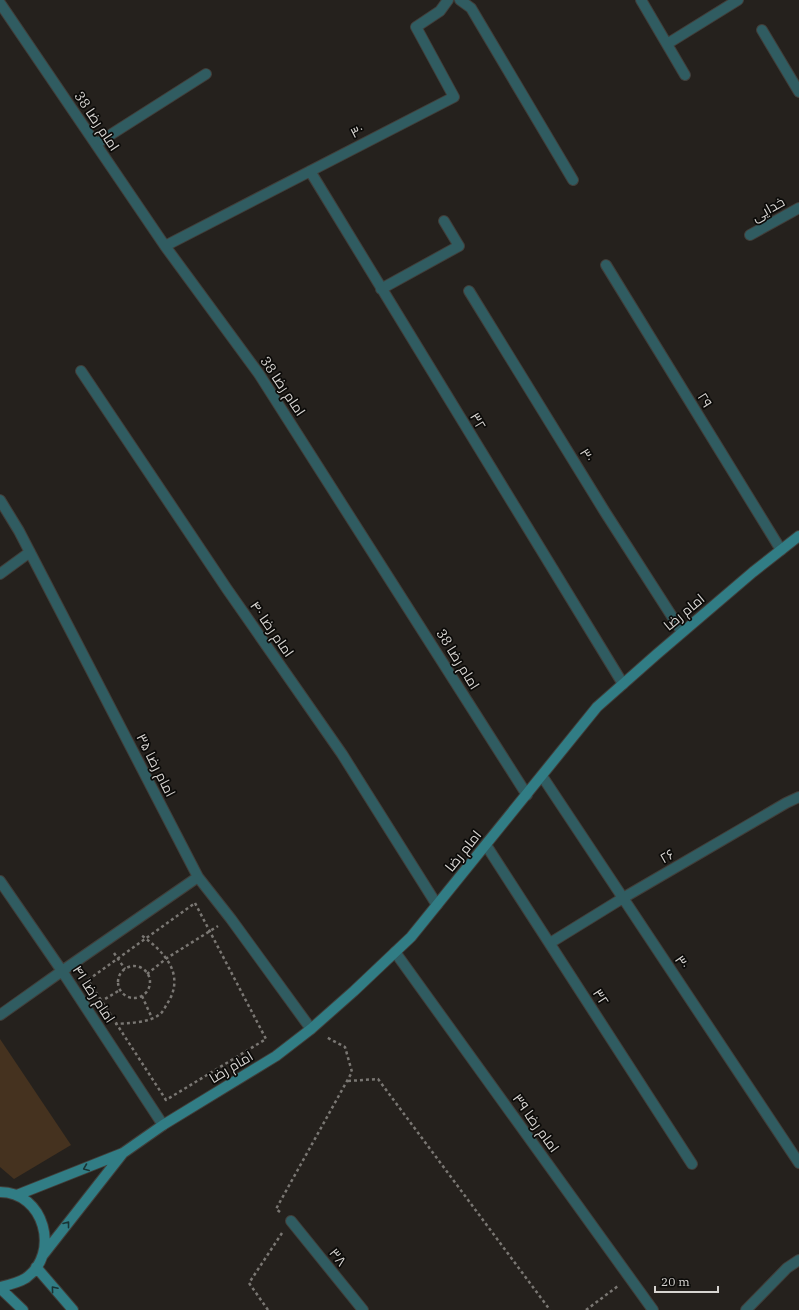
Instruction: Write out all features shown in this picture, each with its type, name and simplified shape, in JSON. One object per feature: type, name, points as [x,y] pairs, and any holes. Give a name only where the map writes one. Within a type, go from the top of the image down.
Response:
[{"type":"street","name":"۳۰","points":[[165,246],[454,97],[416,27],[440,11],[448,0]]},
{"type":"street","points":[[460,0],[471,8],[573,180]]},
{"type":"street","points":[[641,0],[685,75]]},
{"type":"street","points":[[667,44],[738,0]]},
{"type":"street","name":"امام رضا 38","points":[[0,3],[165,246],[259,374],[527,794]]},
{"type":"street","points":[[762,30],[799,92]]},
{"type":"street","points":[[96,144],[206,74]]},
{"type":"street","name":"۳۲","points":[[310,171],[623,684]]},
{"type":"street","name":"خدایی","points":[[750,235],[798,212]]},
{"type":"street","points":[[381,289],[459,246],[444,221]]},
{"type":"street","name":"۲۹","points":[[606,265],[781,550]]},
{"type":"street","name":"۳۰","points":[[469,291],[601,505],[682,632]]},
{"type":"street","name":"امام رضا ۴۰","points":[[81,371],[223,582],[342,754],[437,905]]},
{"type":"street","name":"امام رضا ۳۵","points":[[0,500],[30,552],[198,877],[231,919],[311,1029]]},
{"type":"street","name":"امام رضا","points":[[123,1153],[163,1125],[276,1056],[311,1029],[354,991],[411,937],[597,707],[682,632],[799,536]]},
{"type":"street","points":[[0,574],[30,552]]},
{"type":"street","name":"۳۰","points":[[542,776],[799,1163]]},
{"type":"street","name":"۲۶","points":[[550,943],[623,898],[799,796]]},
{"type":"street","name":"۳۲","points":[[486,845],[692,1164]]},
{"type":"street","points":[[0,1015],[62,970],[198,877]]},
{"type":"street","name":"امام رضا ۴۱","points":[[0,881],[62,970],[163,1125]]},
{"type":"street","name":"امام رضا ۳۹","points":[[395,952],[653,1310]]},
{"type":"street","points":[[17,1196],[123,1153]]},
{"type":"street","points":[[0,1287],[14,1284],[26,1278],[36,1267],[43,1254],[123,1153]]},
{"type":"street","points":[[0,1192],[17,1196],[29,1203],[38,1213],[44,1226],[46,1240],[43,1254]]},
{"type":"street","name":"۳۸","points":[[291,1221],[363,1310]]},
{"type":"street","points":[[746,1310],[787,1268],[799,1260]]},
{"type":"street","points":[[36,1267],[73,1310]]},
{"type":"street","points":[[0,1287],[23,1310]]},
{"type":"path","points":[[195,903],[266,1038],[166,1100],[88,980],[146,938],[195,903]]},
{"type":"path","points":[[147,974],[167,958],[231,919]]},
{"type":"path","points":[[99,1027],[145,1021],[160,1015],[173,996],[175,974],[167,958],[146,938],[128,926]]},
{"type":"path","points":[[132,966],[144,969],[147,974],[151,980],[147,993],[136,999],[124,996],[117,984],[120,972],[132,966]]},
{"type":"path","points":[[88,1011],[101,1001],[120,990]]},
{"type":"path","points":[[142,996],[152,1018]]},
{"type":"path","points":[[268,1310],[249,1283],[291,1221],[276,1209],[352,1072],[345,1047],[311,1029]]},
{"type":"path","points":[[347,1081],[378,1079],[550,1310]]},
{"type":"path","points":[[586,1310],[630,1277]]},
{"type":"shaded area","points":[[0,1039],[71,1145],[14,1179],[0,1167]]}]
